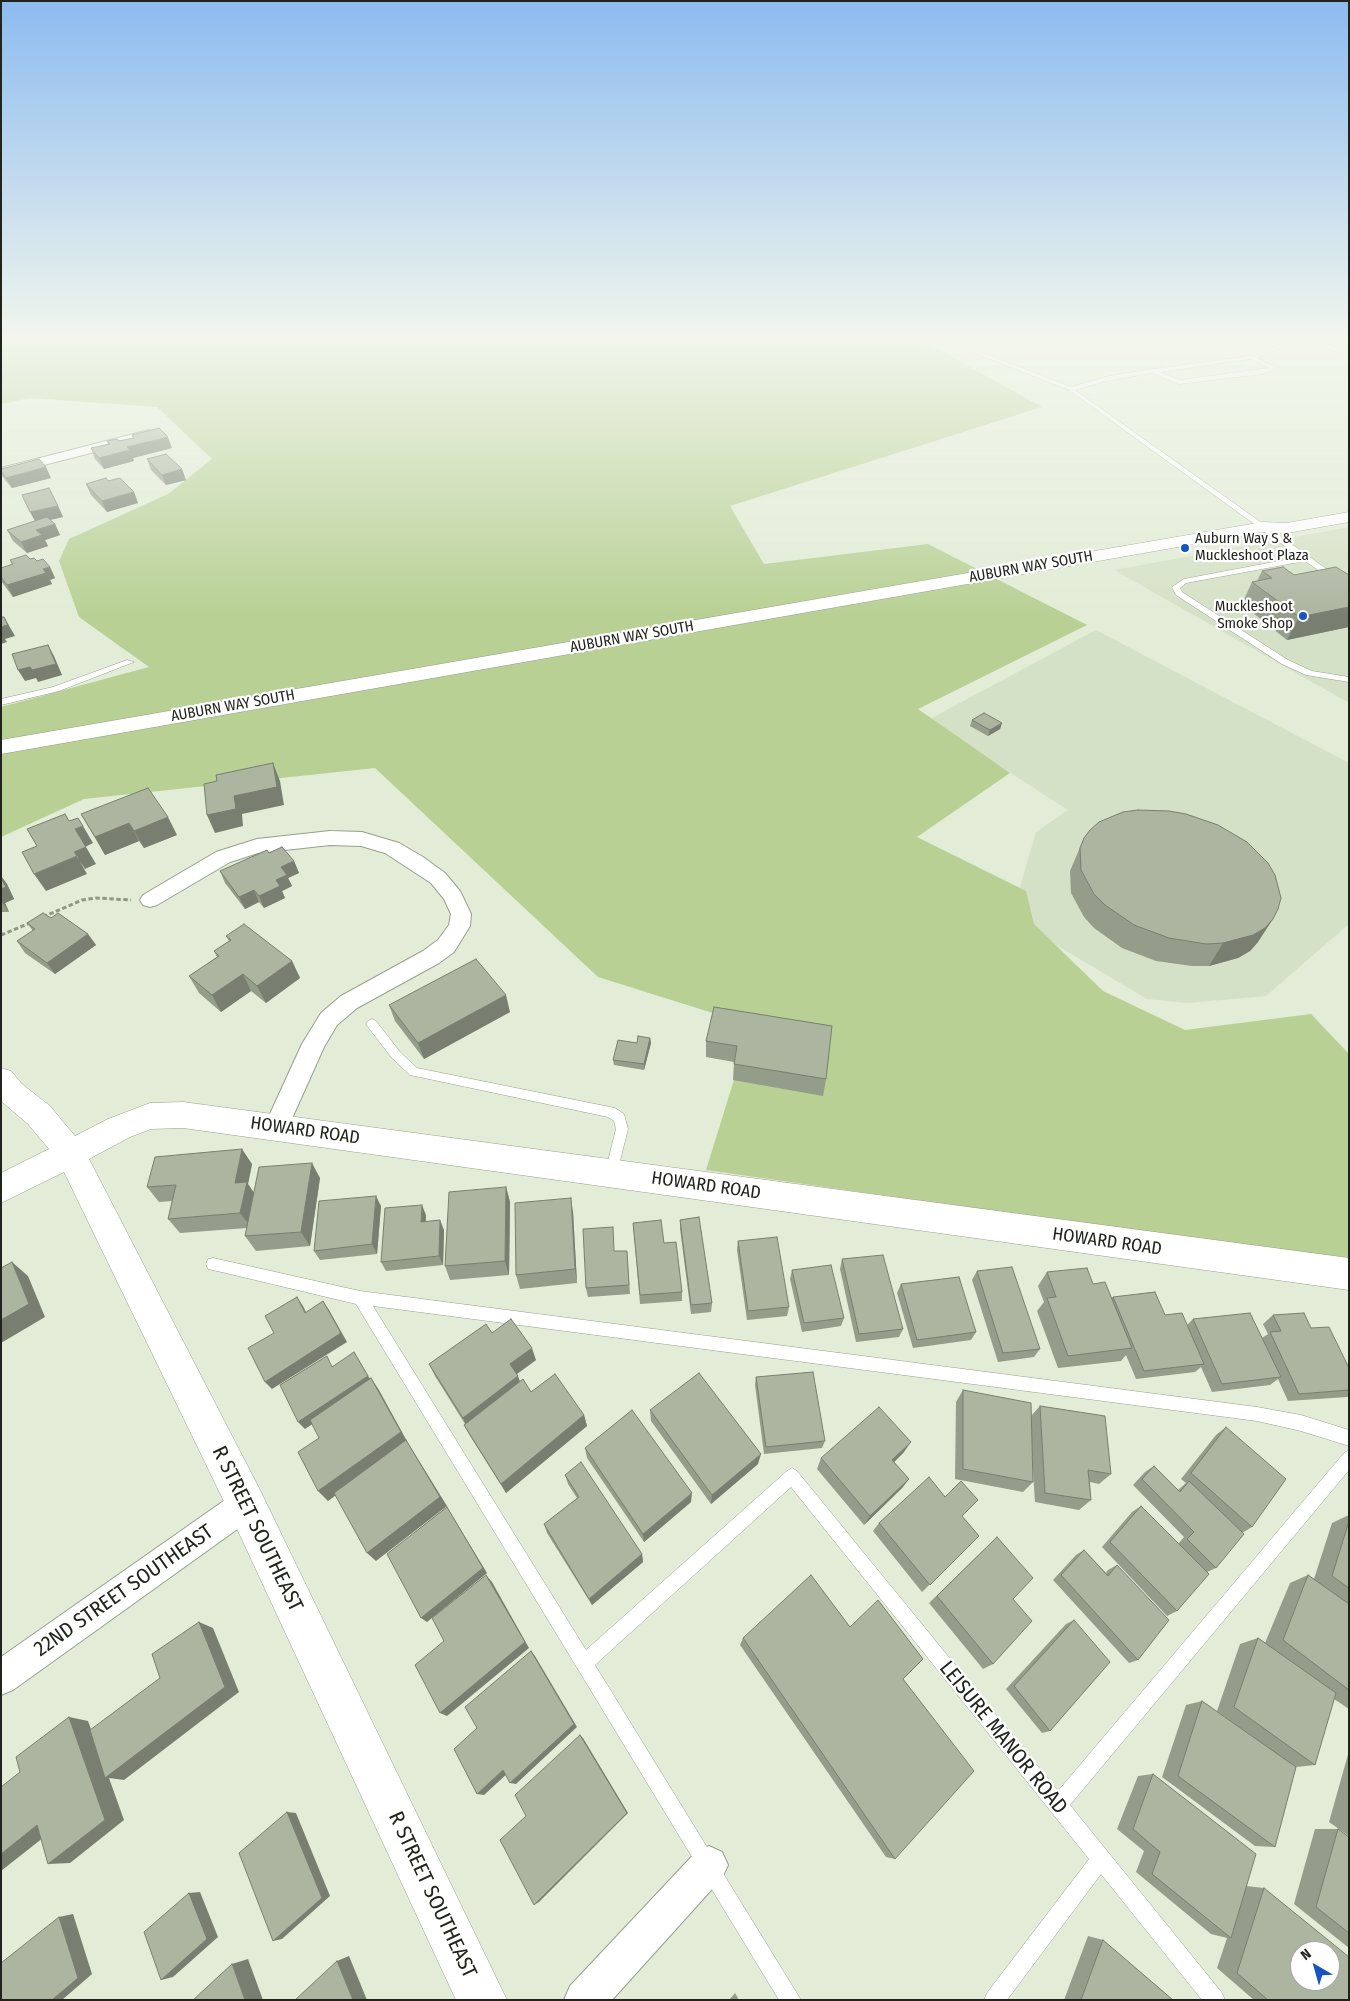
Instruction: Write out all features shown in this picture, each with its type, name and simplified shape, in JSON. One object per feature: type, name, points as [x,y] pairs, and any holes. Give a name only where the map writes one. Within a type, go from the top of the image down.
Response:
[{"type":"main road","name":"AUBURN WAY SOUTH","points":[[1263,527],[1275,517],[1349,504]]},
{"type":"main road","name":"AUBURN WAY SOUTH","points":[[1,747],[1263,527],[1287,528],[1349,517]]},
{"type":"main road","name":"R STREET SOUTHEAST","points":[[1,1080],[12,1093],[39,1115],[70,1152],[246,1504],[482,2000]]},
{"type":"main road","name":"HOWARD ROAD","points":[[1,1190],[70,1152],[119,1128],[150,1116],[182,1115],[1349,1274]]},
{"type":"street","points":[[1,472],[149,434]]},
{"type":"street","points":[[150,900],[223,857],[257,846],[330,838],[362,839],[392,848],[438,878],[452,896],[461,914],[459,926],[446,946],[431,958],[349,1002],[329,1019],[314,1044],[276,1127]]},
{"type":"street","name":"22ND STREET SOUTHEAST","points":[[1,1678],[246,1504]]},
{"type":"street","points":[[584,2000],[708,1865]]},
{"type":"lane","points":[[1127,429],[1349,589]]},
{"type":"lane","points":[[1307,558],[1184,581],[1176,587],[1179,593],[1285,662],[1309,672],[1331,678],[1349,680]]},
{"type":"lane","points":[[1,702],[56,689],[130,662]]},
{"type":"lane","points":[[372,1024],[396,1055],[414,1072],[611,1112],[620,1118],[622,1129],[611,1173]]},
{"type":"lane","points":[[213,1264],[360,1298],[1257,1414],[1301,1423],[1349,1438]]},
{"type":"lane","points":[[360,1298],[791,2000]]},
{"type":"lane","points":[[1058,1806],[1349,1458]]},
{"type":"lane","name":"LEISURE MANOR ROAD","points":[[584,1663],[792,1476],[1215,2000]]},
{"type":"lane","points":[[994,2000],[1101,1858]]},
{"type":"path","points":[[1,935],[82,900],[96,898],[150,900]]},
{"type":"shaded area","points":[[1349,527],[1349,703],[1114,570]]},
{"type":"shaded area","points":[[1096,630],[1349,763],[1349,924],[1266,996],[1187,1003],[1147,999],[1011,918],[1036,832],[1068,810],[928,720]]},
{"type":"green space","points":[[181,429],[971,429],[730,506],[764,564],[928,544],[1087,625],[918,709],[1010,773],[917,837],[1026,891],[1034,924],[1103,991],[1185,1030],[1311,1014],[1349,1054],[1349,1262],[706,1170],[751,1025],[598,977],[375,768],[84,799],[1,837],[1,707],[149,667],[79,617],[59,561],[69,539],[168,494],[212,459]]},
{"type":"building","points":[[160,429],[168,437],[127,447],[130,450],[99,458],[91,448],[110,444],[107,441],[134,438],[132,435]]},
{"type":"building","points":[[166,454],[182,469],[162,475],[147,459]]},
{"type":"building","points":[[39,459],[46,467],[6,478],[1,471],[1,469]]},
{"type":"building","points":[[106,478],[108,481],[120,478],[134,492],[102,501],[86,484]]},
{"type":"building","points":[[49,488],[58,506],[30,512],[22,495]]},
{"type":"building","points":[[47,517],[55,524],[36,530],[42,535],[21,542],[7,530]]},
{"type":"building","points":[[26,555],[30,559],[34,558],[37,561],[43,559],[50,567],[43,569],[46,573],[7,585],[1,577],[1,568],[13,564],[10,560]]},
{"type":"building","points":[[1283,567],[1294,575],[1336,567],[1349,575],[1349,607],[1299,617],[1252,582],[1272,578],[1262,571]]},
{"type":"building","points":[[1,617],[4,617],[8,625],[1,627]]},
{"type":"building","points":[[48,645],[56,664],[32,670],[30,667],[18,670],[12,654]]},
{"type":"building","points":[[984,713],[1002,723],[990,730],[972,720]]},
{"type":"building","points":[[273,763],[277,787],[234,796],[236,809],[207,815],[204,784],[217,781],[216,775]]},
{"type":"building","points":[[148,788],[168,817],[134,831],[129,823],[95,837],[81,814]]},
{"type":"building","points":[[1138,810],[1169,811],[1186,814],[1218,825],[1247,842],[1268,863],[1275,875],[1281,898],[1273,919],[1265,928],[1253,935],[1223,943],[1206,944],[1169,938],[1134,925],[1105,905],[1094,894],[1081,870],[1080,848],[1084,838],[1099,822],[1123,812]]},
{"type":"building","points":[[65,814],[69,821],[78,818],[83,826],[75,829],[86,847],[74,852],[77,856],[34,874],[22,852],[37,846],[27,829]]},
{"type":"building","points":[[282,847],[294,861],[281,867],[287,875],[276,880],[280,886],[259,896],[254,890],[239,897],[220,871],[267,850],[269,853]]},
{"type":"building","points":[[1,878],[6,887],[1,889]]},
{"type":"building","points":[[43,913],[51,918],[58,913],[88,934],[47,963],[17,941],[35,929],[27,923]]},
{"type":"building","points":[[244,924],[292,961],[257,986],[243,974],[212,995],[189,976],[219,956],[214,951],[231,940],[226,936]]},
{"type":"building","points":[[476,959],[506,995],[418,1043],[389,1005]]},
{"type":"building","points":[[714,1007],[832,1026],[826,1079],[734,1064],[737,1046],[706,1041]]},
{"type":"building","points":[[638,1036],[650,1038],[644,1064],[613,1060],[618,1040],[637,1043]]},
{"type":"building","points":[[242,1149],[235,1183],[247,1182],[240,1213],[168,1219],[176,1185],[147,1187],[155,1157]]},
{"type":"building","points":[[312,1163],[301,1232],[245,1236],[259,1167]]},
{"type":"building","points":[[506,1187],[505,1261],[445,1266],[449,1192]]},
{"type":"building","points":[[376,1196],[372,1244],[314,1251],[319,1201]]},
{"type":"building","points":[[571,1198],[575,1269],[516,1275],[515,1203]]},
{"type":"building","points":[[422,1205],[421,1222],[440,1220],[439,1256],[381,1262],[385,1208]]},
{"type":"building","points":[[699,1217],[712,1303],[691,1305],[680,1220]]},
{"type":"building","points":[[661,1220],[664,1243],[676,1242],[682,1292],[640,1295],[633,1223]]},
{"type":"building","points":[[613,1227],[614,1251],[627,1251],[629,1285],[586,1288],[583,1229]]},
{"type":"building","points":[[777,1237],[789,1307],[748,1311],[738,1241]]},
{"type":"building","points":[[883,1255],[903,1329],[859,1334],[842,1259]]},
{"type":"building","points":[[12,1262],[29,1304],[1,1320],[1,1268]]},
{"type":"building","points":[[831,1265],[844,1318],[804,1323],[792,1270]]},
{"type":"building","points":[[1012,1267],[1040,1349],[1003,1353],[977,1271]]},
{"type":"building","points":[[1087,1268],[1093,1284],[1105,1282],[1132,1348],[1068,1356],[1047,1298],[1056,1297],[1047,1272]]},
{"type":"building","points":[[959,1277],[976,1332],[917,1340],[901,1284]]},
{"type":"building","points":[[1155,1292],[1165,1315],[1182,1313],[1204,1364],[1144,1371],[1113,1297]]},
{"type":"building","points":[[297,1297],[305,1313],[323,1301],[341,1333],[265,1382],[248,1348],[274,1333],[265,1316]]},
{"type":"building","points":[[1250,1313],[1281,1377],[1222,1384],[1193,1319]]},
{"type":"building","points":[[1304,1313],[1311,1328],[1329,1327],[1349,1368],[1349,1390],[1299,1394],[1270,1332],[1281,1331],[1273,1315]]},
{"type":"building","points":[[511,1319],[532,1348],[510,1364],[518,1376],[463,1418],[429,1364],[486,1324],[492,1333]]},
{"type":"building","points":[[354,1352],[368,1376],[298,1422],[280,1385],[327,1356],[332,1367]]},
{"type":"building","points":[[813,1372],[825,1441],[766,1447],[756,1377]]},
{"type":"building","points":[[699,1373],[761,1454],[712,1495],[650,1410]]},
{"type":"building","points":[[555,1374],[584,1415],[501,1484],[464,1425],[523,1379],[531,1392]]},
{"type":"building","points":[[371,1378],[401,1432],[318,1491],[298,1452],[319,1438],[310,1420]]},
{"type":"building","points":[[963,1390],[1031,1403],[1033,1482],[963,1469]]},
{"type":"building","points":[[1040,1406],[1105,1416],[1111,1474],[1088,1470],[1091,1500],[1045,1493]]},
{"type":"building","points":[[879,1407],[911,1442],[892,1460],[909,1479],[870,1516],[821,1458]]},
{"type":"building","points":[[632,1410],[692,1493],[643,1534],[585,1448]]},
{"type":"building","points":[[1226,1427],[1286,1479],[1252,1527],[1191,1473]]},
{"type":"building","points":[[406,1440],[440,1497],[367,1553],[334,1493]]},
{"type":"building","points":[[581,1462],[642,1554],[589,1599],[544,1524],[579,1497],[565,1475]]},
{"type":"building","points":[[1154,1466],[1180,1492],[1189,1481],[1244,1534],[1216,1568],[1187,1539],[1194,1532],[1142,1479]]},
{"type":"building","points":[[929,1477],[945,1497],[961,1481],[978,1500],[962,1516],[979,1536],[930,1585],[879,1523]]},
{"type":"building","points":[[1141,1506],[1209,1574],[1177,1611],[1110,1542]]},
{"type":"building","points":[[447,1507],[483,1568],[421,1618],[387,1554]]},
{"type":"building","points":[[1349,1521],[1349,1588],[1332,1576]]},
{"type":"building","points":[[997,1537],[1033,1578],[1013,1599],[1032,1621],[993,1664],[937,1596]]},
{"type":"building","points":[[1084,1550],[1108,1576],[1117,1565],[1169,1620],[1138,1660],[1061,1575]]},
{"type":"building","points":[[486,1575],[525,1642],[440,1713],[415,1665],[444,1641],[432,1618]]},
{"type":"building","points":[[811,1575],[850,1627],[878,1600],[923,1659],[903,1679],[974,1771],[895,1859],[743,1638]]},
{"type":"building","points":[[1308,1575],[1349,1604],[1349,1690],[1283,1640]]},
{"type":"building","points":[[1074,1620],[1110,1662],[1050,1731],[1014,1686]]},
{"type":"building","points":[[199,1622],[225,1687],[105,1778],[90,1730],[160,1678],[152,1654]]},
{"type":"building","points":[[1258,1638],[1336,1693],[1315,1765],[1234,1707]]},
{"type":"building","points":[[531,1651],[574,1724],[510,1783],[503,1770],[477,1794],[454,1749],[477,1728],[465,1707]]},
{"type":"building","points":[[1202,1701],[1296,1767],[1275,1847],[1178,1776]]},
{"type":"building","points":[[69,1717],[105,1820],[48,1864],[37,1825],[1,1854],[1,1787],[20,1772],[16,1757]]},
{"type":"building","points":[[580,1735],[627,1813],[534,1905],[500,1840],[526,1816],[515,1795]]},
{"type":"building","points":[[1153,1774],[1256,1854],[1231,1938],[1152,1874],[1160,1852],[1133,1829]]},
{"type":"building","points":[[287,1812],[322,1898],[273,1941],[239,1853]]},
{"type":"building","points":[[1338,1829],[1349,1837],[1349,1933],[1316,1907]]},
{"type":"building","points":[[1264,1888],[1329,1941],[1290,1941],[1290,1991],[1340,1991],[1340,1950],[1349,1957],[1349,2000],[1268,2000],[1237,1973]]},
{"type":"building","points":[[189,1893],[207,1939],[161,1980],[144,1932]]},
{"type":"building","points":[[59,1917],[78,1978],[52,2000],[1,2000],[1,1963]]},
{"type":"building","points":[[1103,1940],[1173,2000],[1081,2000]]},
{"type":"building","points":[[337,1961],[353,2000],[295,2000]]},
{"type":"building","points":[[232,1964],[245,2000],[193,2000]]},
{"type":"place","name":"Auburn Way S & Muckleshoot Plaza","points":[[1185,548]]},
{"type":"place","name":"Muckleshoot Smoke Shop","points":[[1303,616]]}]
